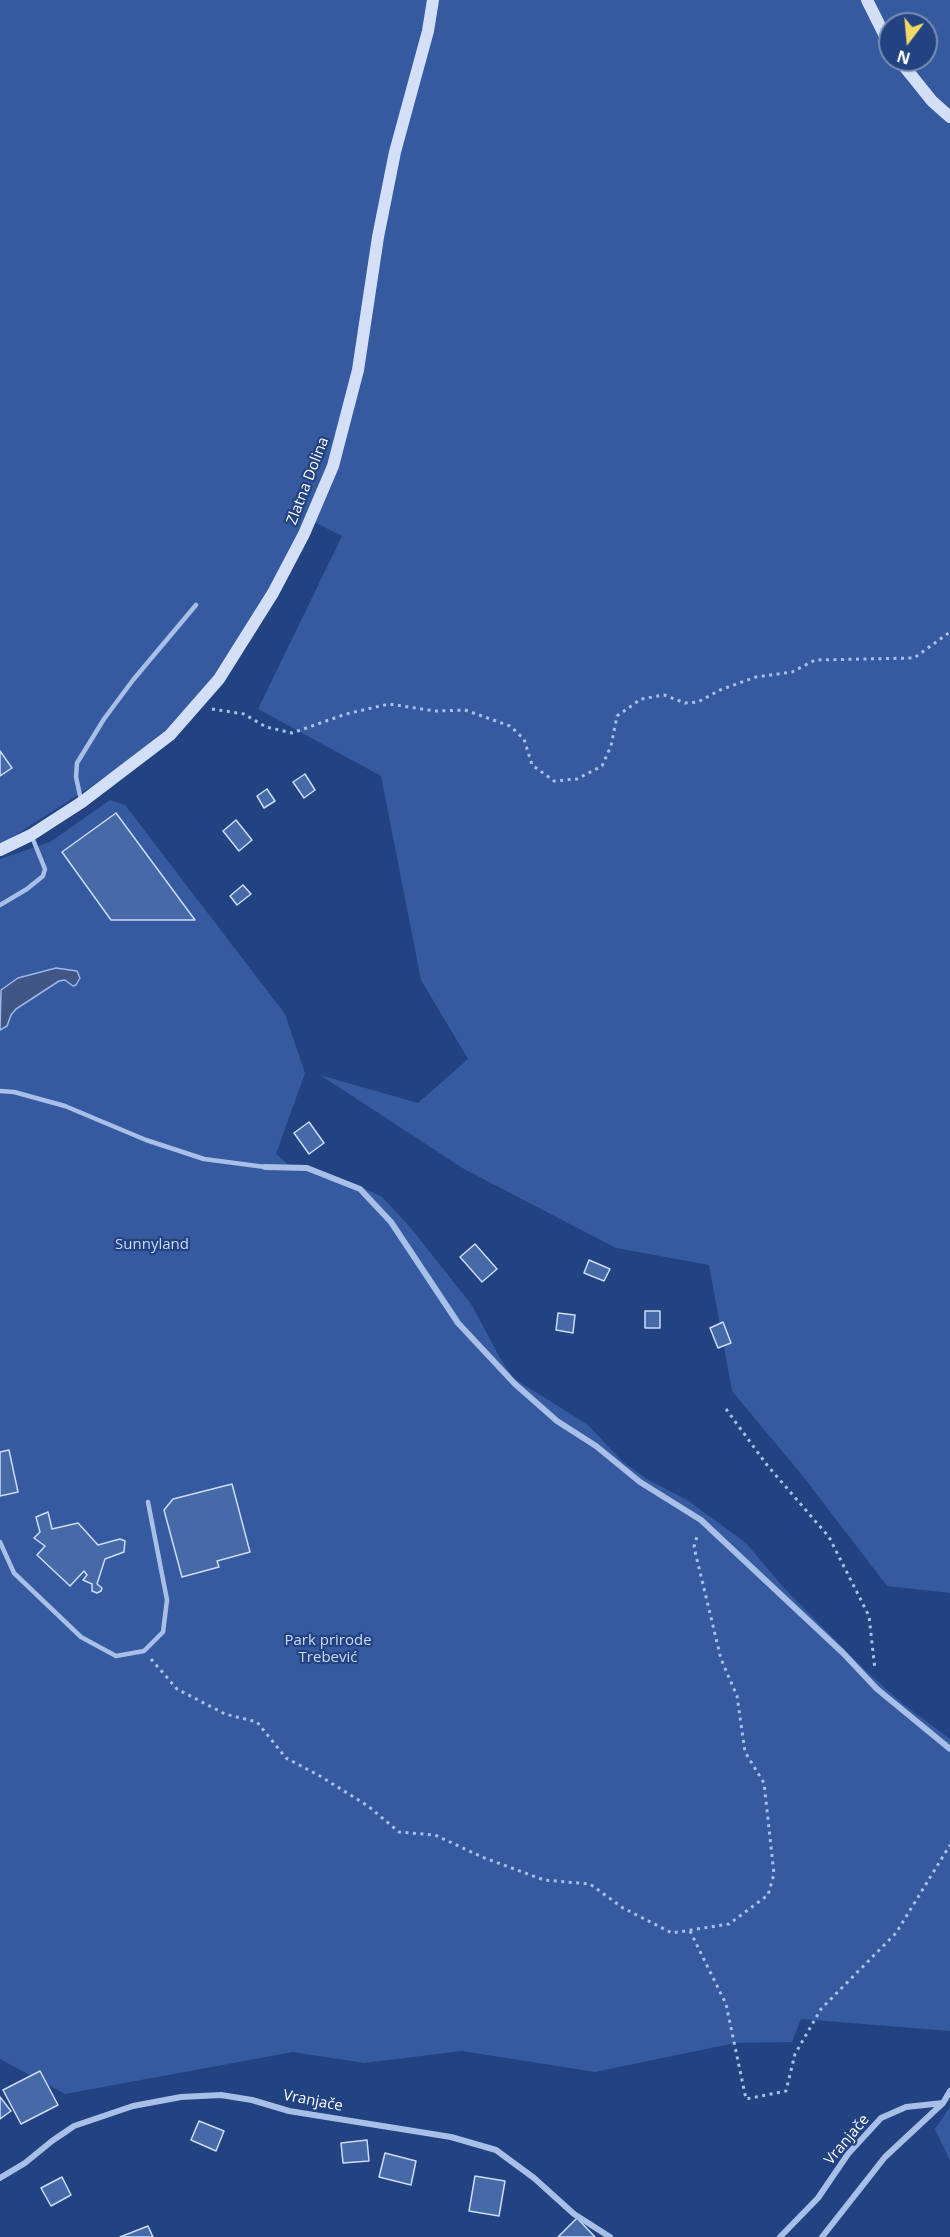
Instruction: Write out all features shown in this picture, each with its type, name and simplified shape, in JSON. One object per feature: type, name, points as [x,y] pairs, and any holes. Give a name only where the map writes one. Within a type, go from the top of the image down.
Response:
[{"type":"main road","name":"Zlatna Dolina","points":[[0,850],[31,835],[82,802],[170,735],[219,679],[273,593],[304,534],[333,466],[358,370],[378,237],[394,152],[428,31],[433,0]]},
{"type":"main road","points":[[867,0],[878,22]]},
{"type":"main road","points":[[909,72],[926,94],[950,117]]},
{"type":"street","points":[[265,1167],[307,1168],[360,1188],[391,1222],[458,1323],[515,1384],[557,1421],[596,1446],[640,1482],[701,1520],[843,1653],[877,1689],[950,1749]]},
{"type":"street","points":[[822,2237],[885,2157],[943,2103],[950,2091]]},
{"type":"street","name":"Vranjače","points":[[0,2178],[25,2163],[74,2126],[133,2106],[181,2097],[221,2095],[252,2100],[289,2111],[451,2137],[496,2150],[534,2178],[574,2214],[610,2237]]},
{"type":"street","name":"Vranjače","points":[[780,2237],[818,2198],[848,2154],[881,2118],[906,2107],[943,2103]]},
{"type":"lane","points":[[82,802],[76,777],[77,764],[104,719],[133,680],[196,605]]},
{"type":"lane","points":[[0,904],[27,889],[43,876],[45,869],[31,835]]},
{"type":"lane","points":[[0,1091],[14,1092],[65,1106],[146,1140],[204,1160],[265,1167]]},
{"type":"lane","points":[[0,1542],[14,1573],[81,1637],[116,1656],[144,1651],[162,1632],[167,1600],[148,1502]]},
{"type":"path","points":[[190,712],[214,708],[244,714],[266,727],[292,733],[346,714],[389,704],[435,711],[465,710],[510,726],[524,739],[532,765],[554,781],[577,779],[602,766],[611,746],[617,716],[641,699],[664,695],[685,703],[698,702],[720,690],[756,677],[792,672],[815,660],[914,658],[950,632]]},
{"type":"path","points":[[726,1409],[767,1465],[829,1537],[869,1616],[877,1689]]},
{"type":"path","points":[[144,1651],[177,1689],[225,1714],[257,1722],[286,1758],[321,1776],[368,1806],[399,1832],[435,1835],[482,1857],[544,1880],[590,1884],[623,1908],[672,1933],[729,1924],[768,1895],[774,1874],[764,1783],[745,1752],[737,1696],[722,1659],[694,1546],[701,1520]]},
{"type":"path","points":[[690,1931],[726,2004],[746,2099],[786,2091],[795,2054],[821,2009],[896,1934],[950,1845]]},
{"type":"green space","points":[[0,0],[950,0],[950,1593],[887,1586],[802,1475],[732,1391],[709,1265],[616,1248],[464,1169],[320,1075],[418,1103],[468,1059],[421,980],[381,776],[258,709],[342,536],[310,520],[224,668],[165,735],[89,788],[0,845]]},
{"type":"green space","name":"Park prirode Trebević","points":[[110,800],[125,805],[285,1014],[305,1073],[276,1154],[289,1165],[332,1176],[382,1197],[410,1227],[471,1304],[513,1378],[588,1425],[623,1462],[647,1479],[687,1500],[746,1543],[783,1587],[865,1670],[903,1704],[950,1739],[950,2031],[801,2019],[792,2042],[735,2043],[595,2072],[462,2051],[364,2063],[293,2052],[65,2094],[0,2059],[0,859],[50,842]]},
{"type":"green space","points":[[950,2107],[950,2161],[935,2129]]},
{"type":"shaded area","points":[[56,968],[77,971],[80,978],[76,985],[73,986],[65,980],[59,981],[16,1009],[7,1026],[0,1030],[1,990],[18,978]]},
{"type":"building","points":[[0,751],[12,768],[0,776]]},
{"type":"building","points":[[305,774],[315,790],[304,798],[293,782]]},
{"type":"building","points":[[267,789],[275,801],[264,808],[257,796]]},
{"type":"building","points":[[116,813],[195,920],[111,920],[62,852]]},
{"type":"building","points":[[236,820],[252,840],[239,851],[223,831]]},
{"type":"building","points":[[243,885],[251,894],[237,905],[230,896]]},
{"type":"building","points":[[309,1122],[324,1143],[309,1154],[294,1133]]},
{"type":"building","points":[[475,1244],[497,1269],[482,1282],[460,1257]]},
{"type":"building","points":[[589,1260],[610,1269],[604,1281],[584,1273]]},
{"type":"building","points":[[645,1311],[660,1311],[660,1328],[645,1328]]},
{"type":"building","points":[[558,1313],[575,1315],[573,1333],[556,1330]]},
{"type":"building","points":[[723,1322],[731,1343],[718,1348],[710,1328]]},
{"type":"building","points":[[9,1450],[18,1492],[0,1496],[0,1452]]},
{"type":"building","points":[[232,1484],[250,1552],[217,1561],[219,1567],[182,1577],[164,1510],[173,1499]]},
{"type":"building","points":[[48,1512],[52,1529],[78,1523],[98,1545],[120,1539],[125,1541],[124,1552],[105,1559],[97,1584],[102,1588],[101,1591],[97,1593],[92,1591],[92,1584],[83,1580],[87,1575],[84,1571],[70,1586],[37,1555],[45,1546],[34,1538],[40,1532],[36,1517]]},
{"type":"building","points":[[40,2071],[58,2105],[21,2124],[3,2090]]},
{"type":"building","points":[[0,2097],[11,2111],[0,2119]]},
{"type":"building","points":[[199,2121],[224,2131],[216,2151],[191,2140]]},
{"type":"building","points":[[367,2140],[369,2161],[343,2163],[341,2143]]},
{"type":"building","points":[[385,2153],[416,2161],[411,2185],[379,2177]]},
{"type":"building","points":[[475,2176],[505,2181],[499,2216],[469,2211]]},
{"type":"building","points":[[62,2177],[71,2195],[51,2206],[41,2188]]},
{"type":"building","points":[[577,2218],[595,2237],[558,2237]]},
{"type":"building","points":[[148,2226],[153,2237],[120,2237]]},
{"type":"park label","name":"Sunnyland","points":[[152,1245]]}]
